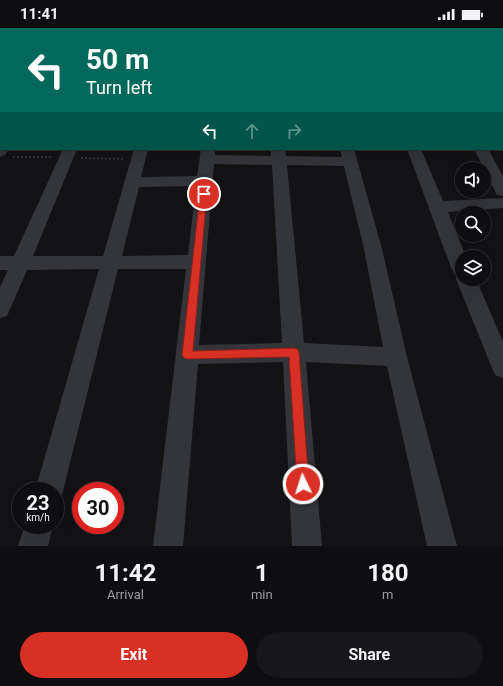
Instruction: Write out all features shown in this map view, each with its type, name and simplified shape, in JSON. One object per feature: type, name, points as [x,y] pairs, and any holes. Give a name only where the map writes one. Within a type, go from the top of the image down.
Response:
[{"type":"street","points":[[0,310],[70,150]]},
{"type":"street","points":[[51,482],[141,150]]},
{"type":"street","points":[[414,150],[455,252]]},
{"type":"street","points":[[482,150],[503,191]]},
{"type":"street","points":[[168,546],[208,154],[349,156],[373,248],[396,357],[442,546]]},
{"type":"street","points":[[278,155],[285,227],[307,546]]},
{"type":"street","points":[[132,182],[205,181]]},
{"type":"street","points":[[437,206],[503,203]]},
{"type":"street","points":[[0,263],[197,262]]},
{"type":"street","points":[[469,286],[503,368]]},
{"type":"street","points":[[188,355],[294,352],[396,357]]},
{"type":"street","points":[[34,546],[37,534]]},
{"type":"route","points":[[204,194],[188,355],[294,352],[303,484]]}]
